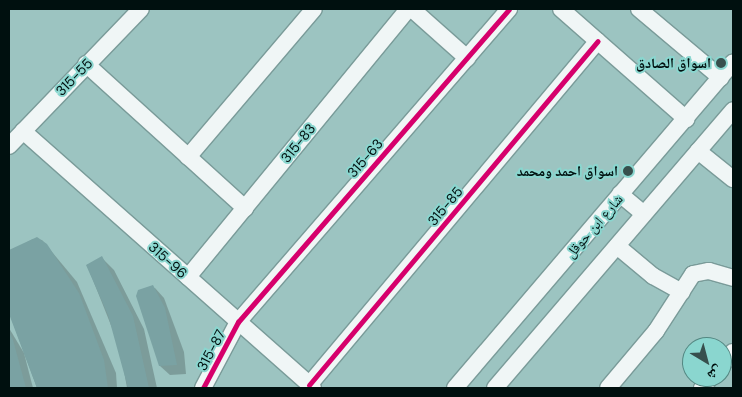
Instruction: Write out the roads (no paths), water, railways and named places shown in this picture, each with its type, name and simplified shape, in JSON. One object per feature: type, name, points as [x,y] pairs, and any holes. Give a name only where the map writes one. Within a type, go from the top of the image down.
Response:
[{"type":"street","name":"315-55","points":[[9,146],[140,9]]},
{"type":"street","points":[[188,157],[314,9]]},
{"type":"street","name":"315-83","points":[[188,277],[408,9]]},
{"type":"street","points":[[412,9],[466,58]]},
{"type":"street","name":"315-63","points":[[238,322],[509,9]]},
{"type":"street","points":[[561,9],[686,119]]},
{"type":"street","points":[[639,9],[720,78]]},
{"type":"street","name":"315-85","points":[[311,387],[598,41]]},
{"type":"street","name":"شارع ابن حوقل","points":[[454,388],[733,63]]},
{"type":"street","points":[[86,64],[245,208]]},
{"type":"street","points":[[495,388],[733,110]]},
{"type":"street","name":"315-96","points":[[23,131],[311,387]]},
{"type":"street","points":[[698,151],[733,179]]},
{"type":"street","points":[[620,194],[644,214]]},
{"type":"street","points":[[617,246],[653,276],[682,292]]},
{"type":"street","points":[[608,388],[682,292],[693,274],[701,270],[733,278]]},
{"type":"street","name":"315-87","points":[[203,388],[238,322]]},
{"type":"place","name":"اسواق الصادق","points":[[721,63]]},
{"type":"place","name":"اسواق احمد ومحمد","points":[[628,171]]}]
